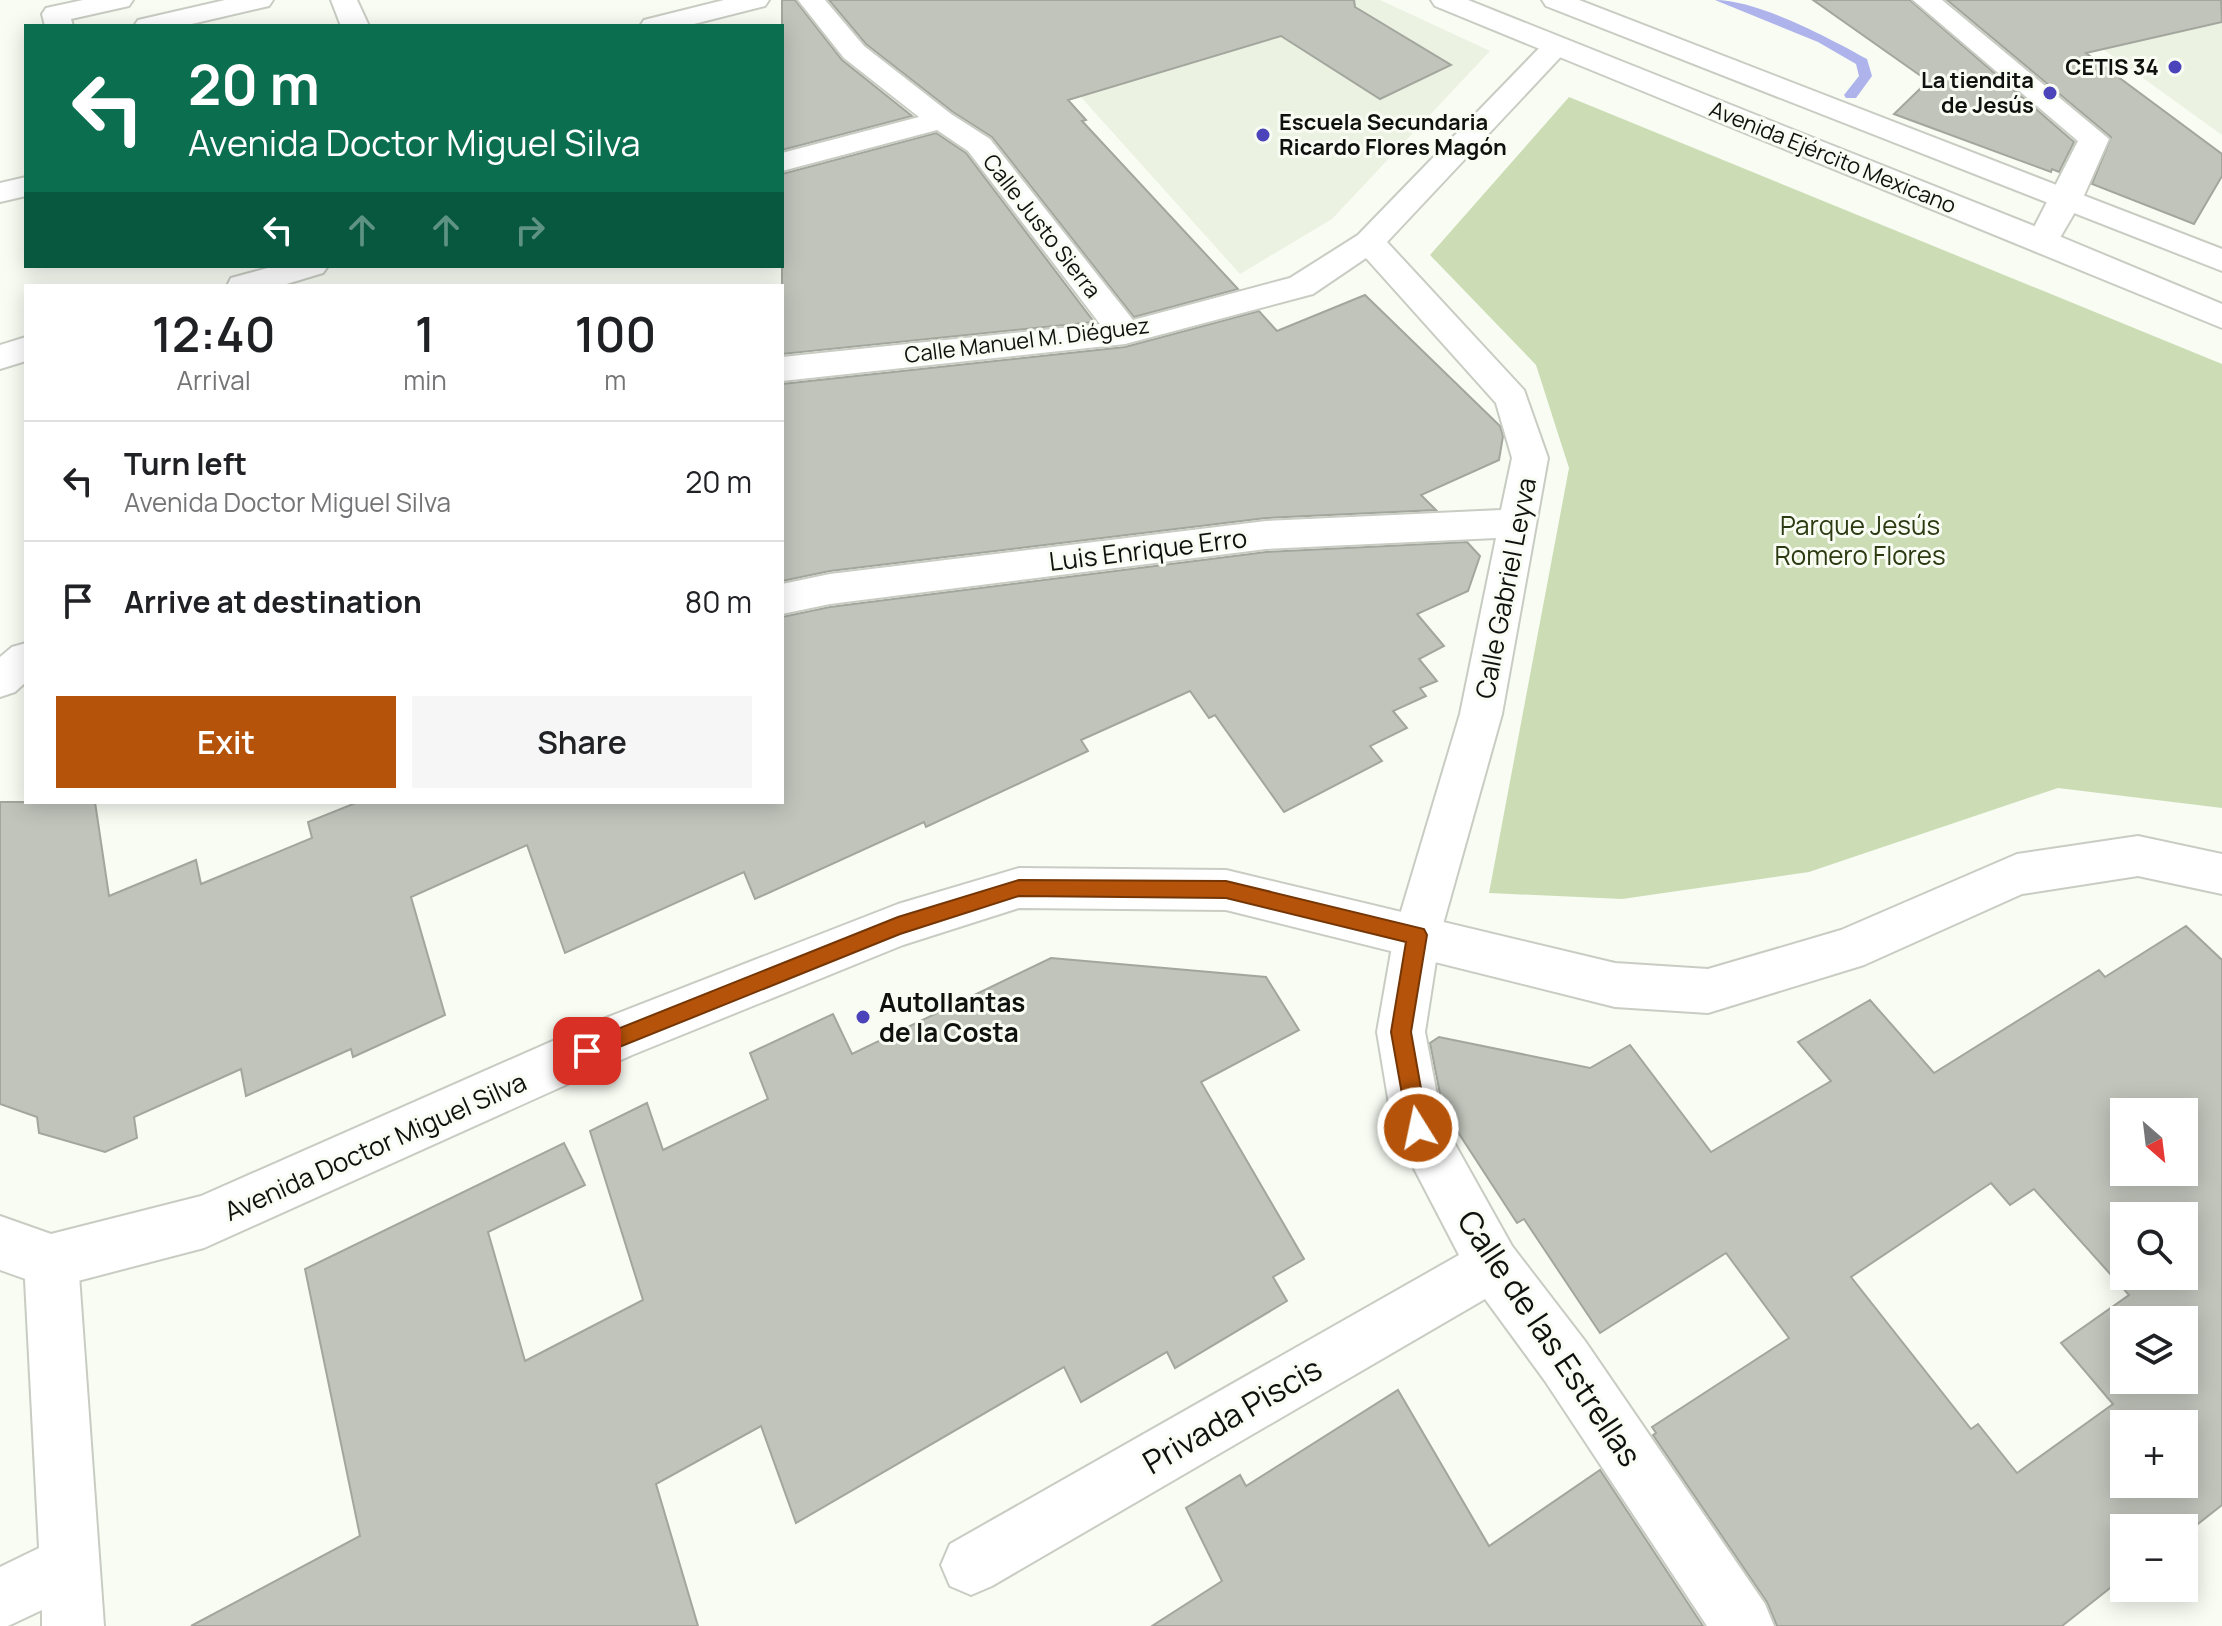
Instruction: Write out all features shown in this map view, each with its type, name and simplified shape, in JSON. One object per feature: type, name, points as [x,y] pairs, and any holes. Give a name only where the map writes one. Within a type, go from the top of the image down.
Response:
[{"type":"street","points":[[58,24],[56,14],[120,0]]},
{"type":"street","points":[[157,24],[260,0]]},
{"type":"street","points":[[344,0],[354,24]]},
{"type":"street","points":[[662,24],[756,0]]},
{"type":"street","name":"Calle Justo Sierra","points":[[811,0],[854,52],[941,120],[979,145],[1125,333]]},
{"type":"street","name":"Avenida Ejército Mexicano","points":[[1444,0],[2043,241],[2222,317]]},
{"type":"street","name":"Avenida Ejército Mexicano","points":[[1555,0],[2222,261]]},
{"type":"street","points":[[1926,0],[2094,139],[2043,241]]},
{"type":"street","name":"Calle Manuel M. Diéguez","points":[[784,369],[1125,333],[1301,286],[1369,242],[1556,47]]},
{"type":"street","points":[[784,161],[941,120]]},
{"type":"street","points":[[0,193],[24,187]]},
{"type":"street","name":"Calle Gabriel Leyva","points":[[1369,242],[1512,399],[1530,458],[1481,714],[1417,935]]},
{"type":"street","points":[[250,284],[305,268]]},
{"type":"street","points":[[0,357],[24,350]]},
{"type":"street","name":"Luis Enrique Erro","points":[[784,599],[830,589],[1266,535],[1517,523]]},
{"type":"street","points":[[0,680],[24,661]]},
{"type":"street","name":"Avenida Doctor Miguel Silva","points":[[26,1252],[204,1222],[615,1038],[898,925],[1019,888],[1226,890],[1615,985],[1708,991],[1847,950],[2017,874],[2138,856],[2222,874]]},
{"type":"street","name":"Calle de las Estrellas","points":[[1417,935],[1401,1032],[1418,1128],[1493,1265],[1565,1361],[1743,1626]]},
{"type":"street","points":[[26,1252],[70,1564],[73,1626]]},
{"type":"street","name":"Privada Piscis","points":[[971,1565],[1493,1265]]},
{"type":"street","points":[[0,1599],[70,1564]]},
{"type":"shaded area","name":"Escuela Secundaria Ricardo Flores Magón","points":[[963,0],[1380,0],[1490,51],[1332,219],[1240,274],[1027,37]]},
{"type":"shaded area","name":"CETIS 34","points":[[2035,0],[2222,0],[2222,135]]},
{"type":"green space","name":"Parque Jesús Romero Flores","points":[[1569,97],[2222,364],[2222,808],[2058,788],[1809,872],[1622,899],[1489,893],[1569,468],[1536,365],[1430,255]]},
{"type":"building","points":[[782,0],[795,0],[842,60],[912,116],[784,149]]},
{"type":"building","points":[[829,0],[1354,0],[1355,7],[1451,65],[1380,99],[1281,36],[1068,100],[1086,120],[1082,121],[1238,289],[1134,317],[992,137],[953,112],[866,44]]},
{"type":"building","points":[[1813,0],[1910,0],[2074,142],[2059,172],[2052,169],[2051,172],[1894,114],[1928,81]]},
{"type":"building","points":[[1947,0],[2221,0],[2222,22],[2086,53],[2222,154],[2222,176],[2194,224],[2092,184],[2111,137]]},
{"type":"building","points":[[936,133],[966,153],[1094,322],[784,354],[784,173]]},
{"type":"building","points":[[1365,295],[1500,426],[1503,436],[1499,460],[1421,495],[1436,510],[1266,518],[830,571],[784,581],[784,384],[1125,347],[1259,311],[1277,331]]},
{"type":"building","points":[[1467,542],[1480,556],[1468,591],[1417,614],[1444,646],[1419,659],[1437,681],[1420,688],[1426,696],[1393,711],[1407,728],[1370,746],[1382,761],[1284,812],[1215,715],[1209,718],[1190,691],[1081,740],[1088,751],[926,827],[924,822],[755,899],[744,872],[565,953],[527,845],[411,897],[445,1015],[353,1057],[351,1049],[246,1096],[241,1069],[134,1117],[137,1138],[105,1152],[39,1133],[37,1117],[0,1104],[0,802],[95,804],[109,896],[196,860],[201,884],[312,838],[308,822],[353,804],[784,804],[784,617],[830,607],[1266,552]]},
{"type":"building","points":[[2186,926],[2222,960],[2222,1505],[2198,1524],[2198,1514],[2110,1514],[2110,1588],[2062,1626],[1777,1626],[1767,1602],[1653,1435],[1656,1433],[1652,1427],[1789,1338],[1726,1253],[1600,1333],[1524,1219],[1517,1223],[1443,1109],[1430,1043],[1439,1037],[1590,1068],[1630,1045],[1711,1152],[1831,1081],[1798,1042],[1870,1000],[1934,1073],[2099,970],[2105,977]],"holes":[[[1991,1183],[2010,1205],[2034,1189],[2110,1274],[2110,1202],[2198,1202],[2198,1290],[2125,1290],[2129,1295],[2113,1306],[2198,1306],[2198,1394],[2110,1394],[2110,1308],[2061,1343],[2113,1404],[2017,1473],[1978,1424],[1971,1429],[1851,1277]]]},
{"type":"building","points":[[1051,958],[1266,977],[1299,1030],[1201,1082],[1304,1259],[1273,1277],[1287,1301],[1175,1368],[1167,1352],[1081,1402],[1064,1367],[796,1523],[761,1426],[656,1484],[698,1626],[191,1626],[360,1536],[305,1269],[564,1143],[585,1185],[488,1232],[525,1361],[643,1300],[590,1131],[647,1103],[663,1150],[768,1099],[750,1053],[833,1014],[852,1054]]},
{"type":"building","points":[[1398,1390],[1489,1546],[1600,1470],[1703,1626],[1152,1626],[1222,1581],[1186,1508],[1240,1475],[1246,1486]]},
{"type":"waterway","points":[[1721,0],[1822,39],[1862,62],[1866,76],[1851,95]]},
{"type":"place","name":"CETIS 34","points":[[2175,67]]},
{"type":"place","name":"La tiendita de Jesús","points":[[2050,93]]},
{"type":"place","name":"Escuela Secundaria Ricardo Flores Magón","points":[[1263,135]]},
{"type":"place","name":"Autollantas de la Costa","points":[[863,1017]]},
{"type":"route","points":[[587,1051],[898,925],[1019,888],[1226,890],[1417,935],[1401,1032],[1418,1128]]}]
